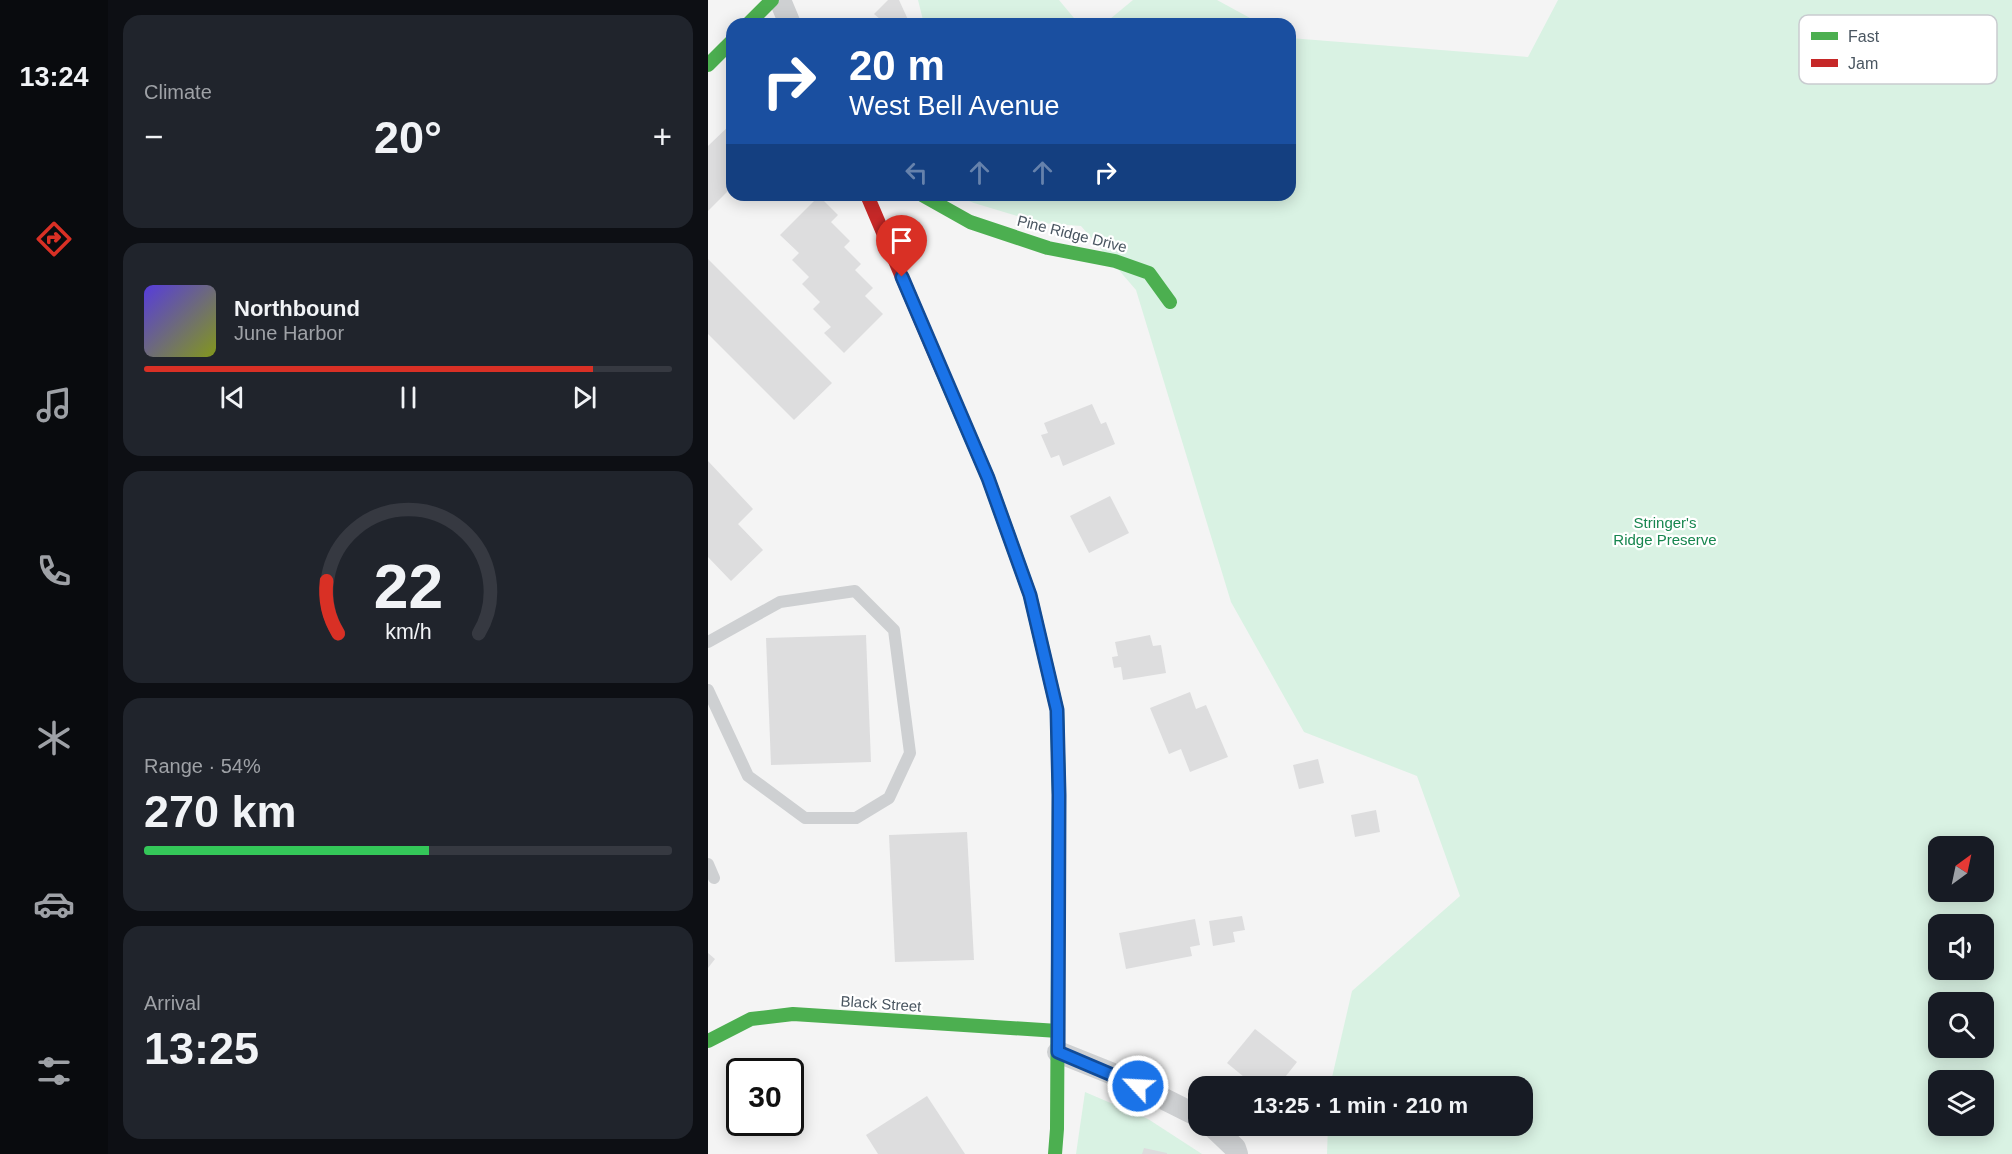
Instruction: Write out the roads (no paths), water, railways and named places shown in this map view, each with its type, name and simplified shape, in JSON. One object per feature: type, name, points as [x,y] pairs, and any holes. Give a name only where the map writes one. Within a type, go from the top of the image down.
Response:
[{"type":"street","points":[[754,18],[772,0]]},
{"type":"street","points":[[780,0],[788,18]]},
{"type":"street","points":[[708,65],[726,47]]},
{"type":"street","points":[[870,201],[992,489],[1030,595],[1057,710],[1058,1041],[1055,1154]]},
{"type":"street","name":"Pine Ridge Drive","points":[[933,201],[970,222],[1048,248],[1114,261],[1149,273],[1170,303]]},
{"type":"street","name":"Black Street","points":[[708,1041],[751,1018],[793,1014],[1058,1041]]},
{"type":"street","points":[[1058,1041],[1118,1076],[1188,1111]]},
{"type":"street","points":[[1222,1136],[1235,1148],[1237,1154]]},
{"type":"lane","points":[[708,642],[780,602],[855,591],[894,630],[910,753],[889,798],[856,818],[806,818],[748,776],[708,690]]},
{"type":"lane","points":[[708,864],[714,878]]},
{"type":"park label","name":"Stringer's Ridge Preserve","points":[[1665,532]]}]
